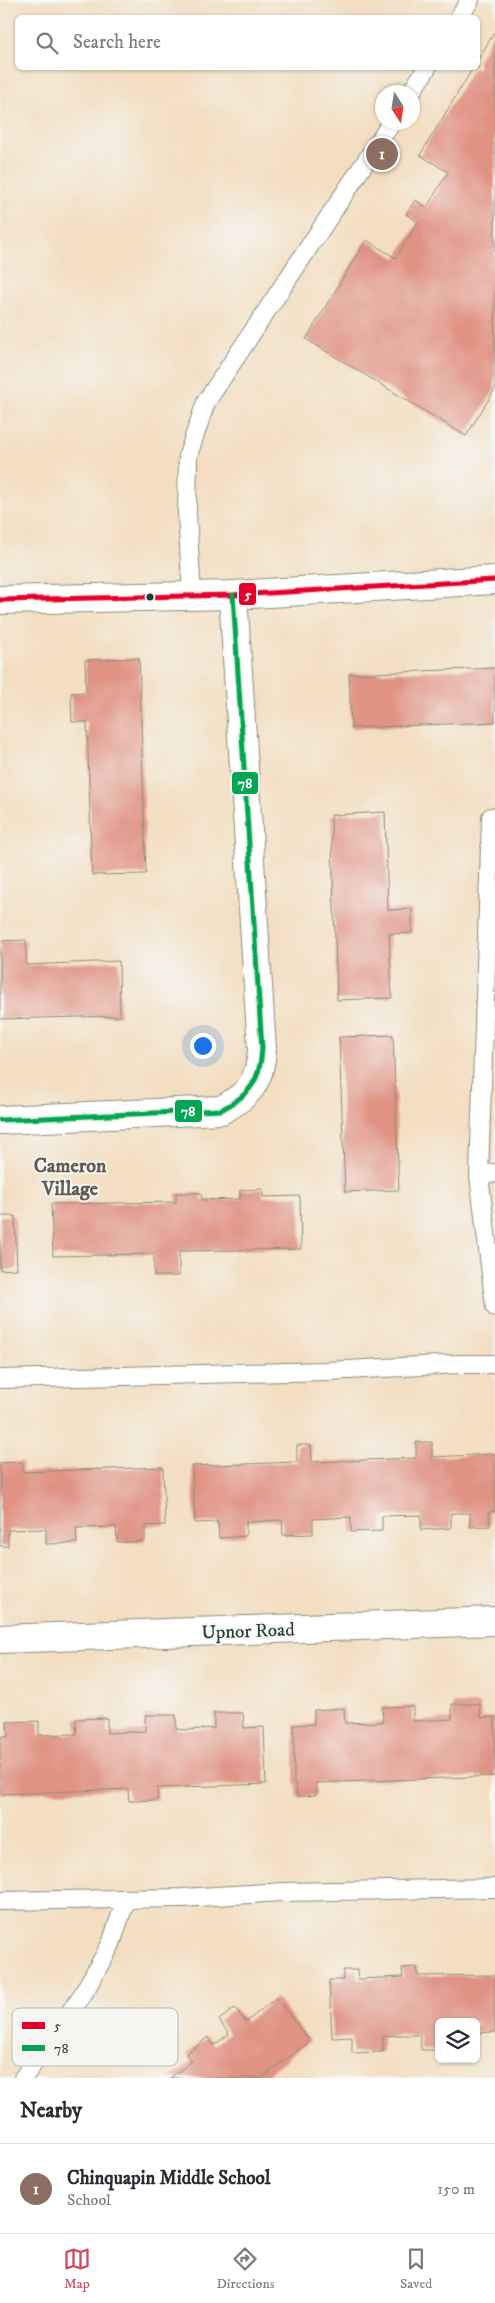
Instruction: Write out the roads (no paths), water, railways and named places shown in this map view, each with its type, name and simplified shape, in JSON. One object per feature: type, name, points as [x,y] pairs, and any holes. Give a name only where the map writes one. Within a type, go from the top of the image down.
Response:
[{"type":"street","points":[[0,600],[233,595],[495,580]]},
{"type":"street","points":[[0,1120],[221,1110],[236,1102],[248,1091],[260,1071],[262,1049],[233,595]]},
{"type":"street","name":"Upnor Road","points":[[0,1640],[495,1621]]},
{"type":"lane","points":[[461,15],[470,0]]},
{"type":"lane","points":[[416,85],[426,70]]},
{"type":"lane","points":[[192,596],[187,514],[188,455],[206,402],[387,130]]},
{"type":"lane","points":[[491,817],[487,1174],[495,1307]]},
{"type":"lane","points":[[0,1379],[328,1371],[459,1364],[495,1364]]},
{"type":"lane","points":[[0,1901],[126,1899],[284,1892],[495,1888]]},
{"type":"lane","points":[[73,2008],[111,1944],[126,1899]]},
{"type":"lane","points":[[23,2078],[32,2066]]},
{"type":"place","name":"Chinquapin Middle School","points":[[382,154]]},
{"type":"district","name":"Cameron Village","points":[[70,1176]]}]
